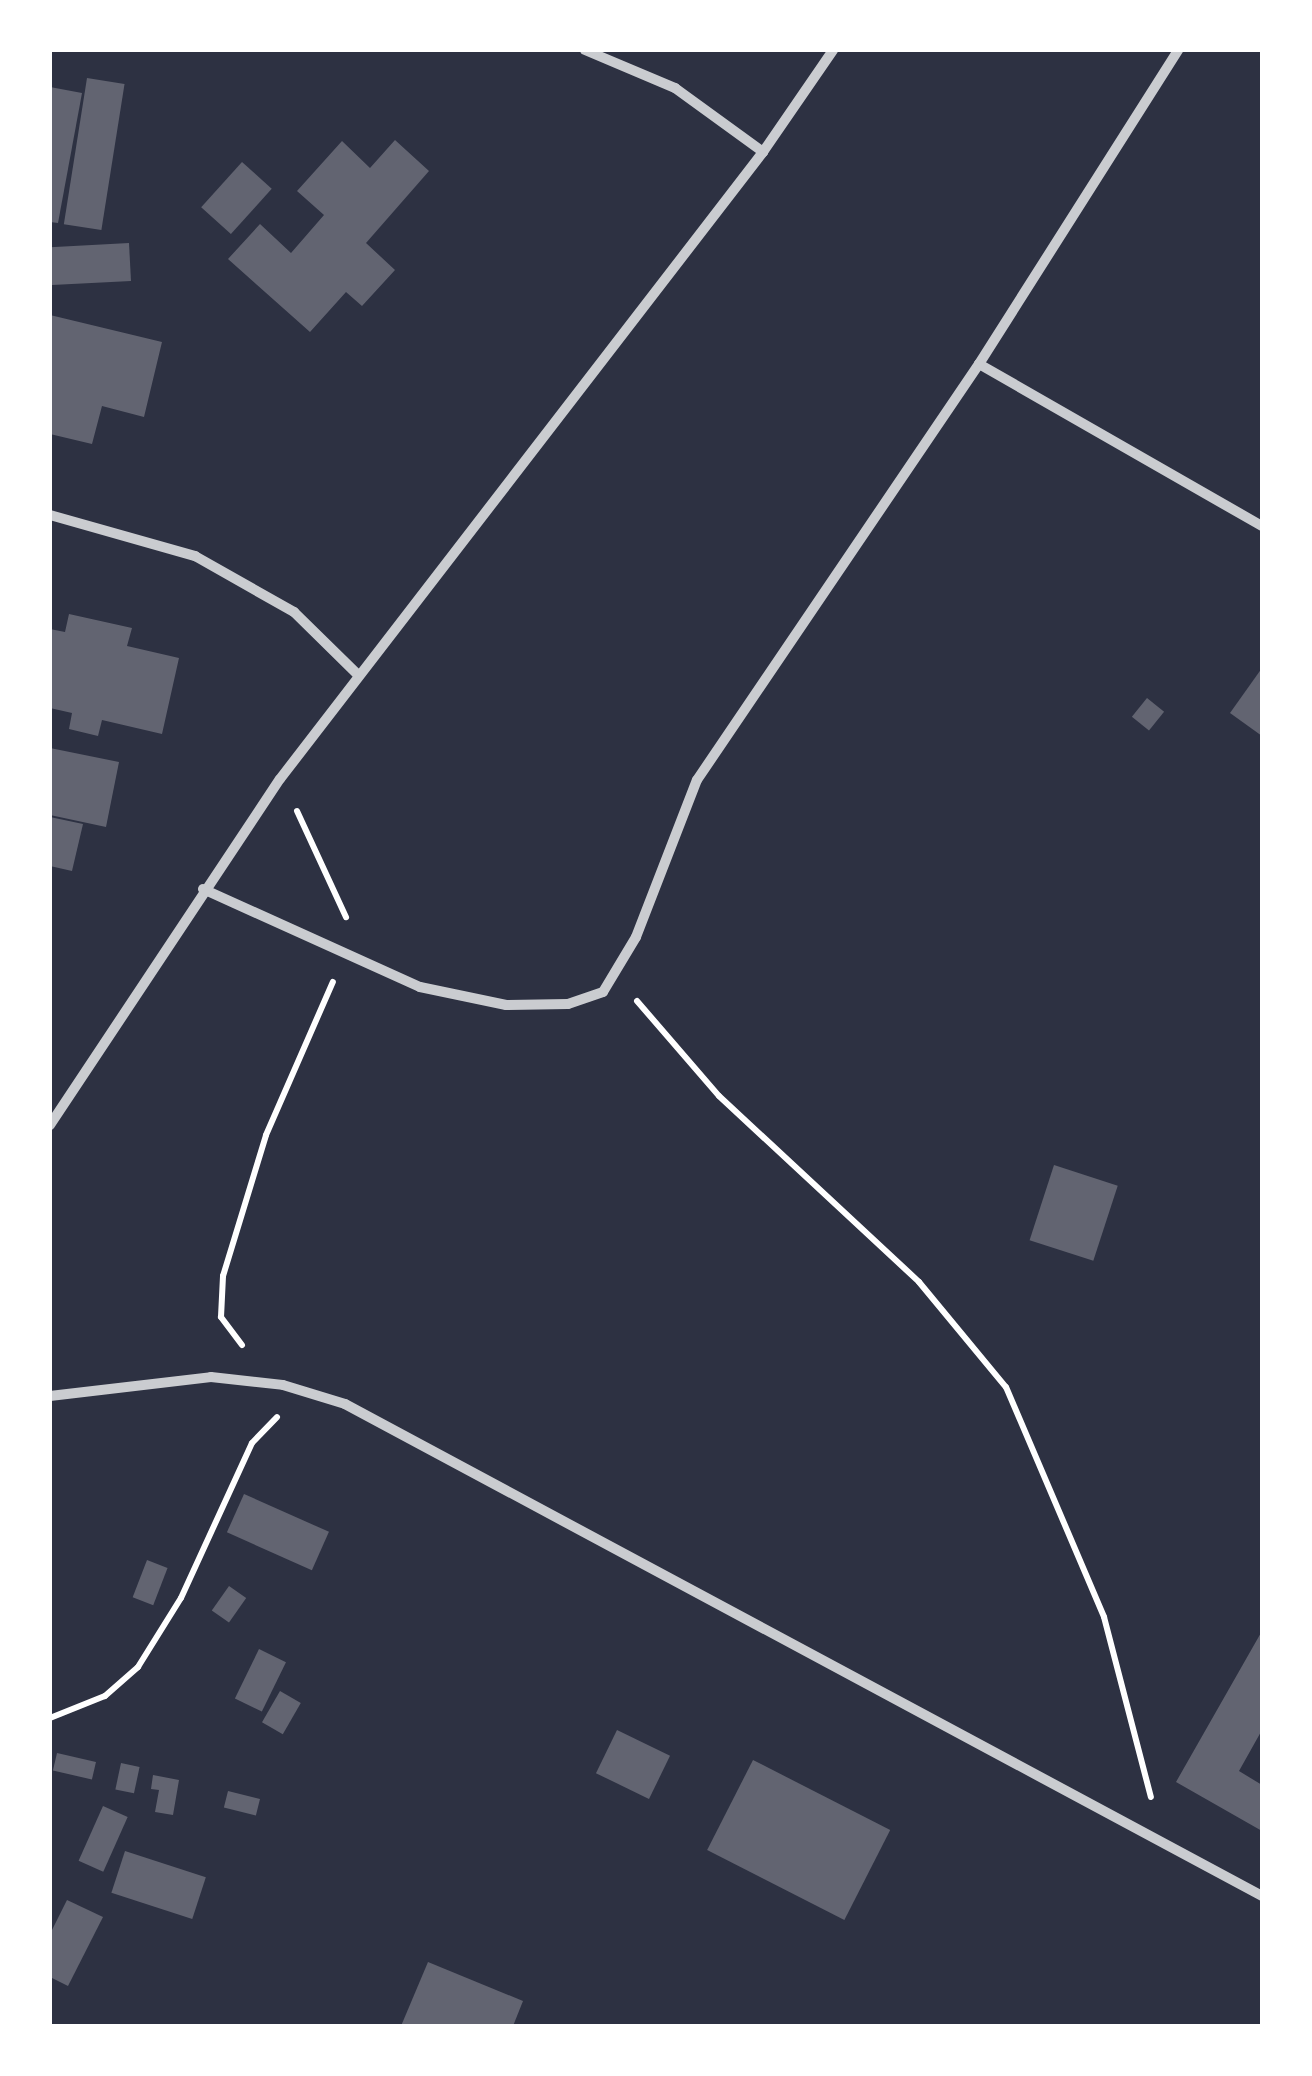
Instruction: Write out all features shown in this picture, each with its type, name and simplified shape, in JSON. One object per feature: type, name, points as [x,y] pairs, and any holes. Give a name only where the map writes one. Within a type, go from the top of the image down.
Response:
[{"type":"street","points":[[584,50],[675,88],[763,152]]},
{"type":"street","points":[[50,1125],[203,889],[280,779],[763,152],[832,50]]},
{"type":"street","points":[[203,889],[343,957],[420,988],[506,1005],[568,1004],[603,992],[618,975],[697,780],[979,364],[1178,50]]},
{"type":"street","points":[[979,364],[1262,526]]},
{"type":"street","points":[[50,516],[195,556],[294,612],[358,674]]},
{"type":"street","points":[[50,1396],[193,1378],[283,1385],[311,1394],[413,1437],[1262,1896]]},
{"type":"path","points":[[280,779],[345,906],[343,957],[266,1135],[223,1276],[219,1303],[226,1330],[283,1385]]},
{"type":"path","points":[[618,975],[684,1060],[919,1282],[1006,1388],[1104,1617],[1160,1843]]},
{"type":"path","points":[[50,1718],[124,1684],[182,1598],[252,1443],[311,1394]]},
{"type":"building","points":[[87,78],[125,84],[101,230],[64,224]]},
{"type":"building","points":[[50,87],[82,93],[58,223],[50,222]]},
{"type":"building","points":[[395,140],[429,171],[366,243],[395,270],[362,306],[346,292],[310,332],[228,259],[260,224],[291,253],[324,215],[297,191],[342,141],[370,168]]},
{"type":"building","points":[[242,162],[272,189],[231,234],[201,207]]},
{"type":"building","points":[[129,243],[131,281],[52,285],[50,247]]},
{"type":"building","points":[[50,315],[162,342],[144,417],[102,406],[92,444],[50,434]]},
{"type":"building","points":[[69,614],[132,628],[127,646],[179,658],[162,734],[102,720],[98,736],[69,729],[72,713],[50,708],[50,629],[65,632]]},
{"type":"building","points":[[1262,668],[1262,736],[1230,713]]},
{"type":"building","points":[[1147,698],[1164,712],[1149,730],[1132,717]]},
{"type":"building","points":[[50,748],[119,762],[106,827],[50,815]]},
{"type":"building","points":[[50,817],[83,824],[72,871],[50,866]]},
{"type":"building","points":[[1054,1165],[1118,1186],[1093,1261],[1030,1240]]},
{"type":"building","points":[[244,1494],[329,1532],[312,1570],[227,1532]]},
{"type":"building","points":[[147,1560],[168,1568],[153,1605],[133,1597]]},
{"type":"building","points":[[229,1586],[246,1598],[229,1623],[212,1611]]},
{"type":"building","points":[[1262,1631],[1262,1730],[1239,1771],[1262,1785],[1262,1831],[1176,1782]]},
{"type":"building","points":[[259,1649],[286,1662],[262,1712],[235,1698]]},
{"type":"building","points":[[280,1691],[301,1703],[283,1734],[262,1722]]},
{"type":"building","points":[[617,1730],[670,1756],[649,1799],[596,1773]]},
{"type":"building","points":[[57,1753],[96,1762],[92,1780],[53,1771]]},
{"type":"building","points":[[753,1760],[890,1830],[844,1920],[707,1850]]},
{"type":"building","points":[[121,1763],[140,1767],[134,1793],[115,1789]]},
{"type":"building","points":[[153,1775],[179,1780],[173,1815],[155,1812],[159,1790],[151,1789]]},
{"type":"building","points":[[228,1791],[260,1799],[256,1815],[224,1807]]},
{"type":"building","points":[[103,1806],[128,1817],[103,1872],[79,1861]]},
{"type":"building","points":[[125,1851],[206,1877],[192,1919],[111,1893]]},
{"type":"building","points":[[67,1900],[103,1917],[68,1986],[50,1977],[50,1934]]},
{"type":"building","points":[[428,1962],[523,2001],[513,2026],[401,2026]]}]
